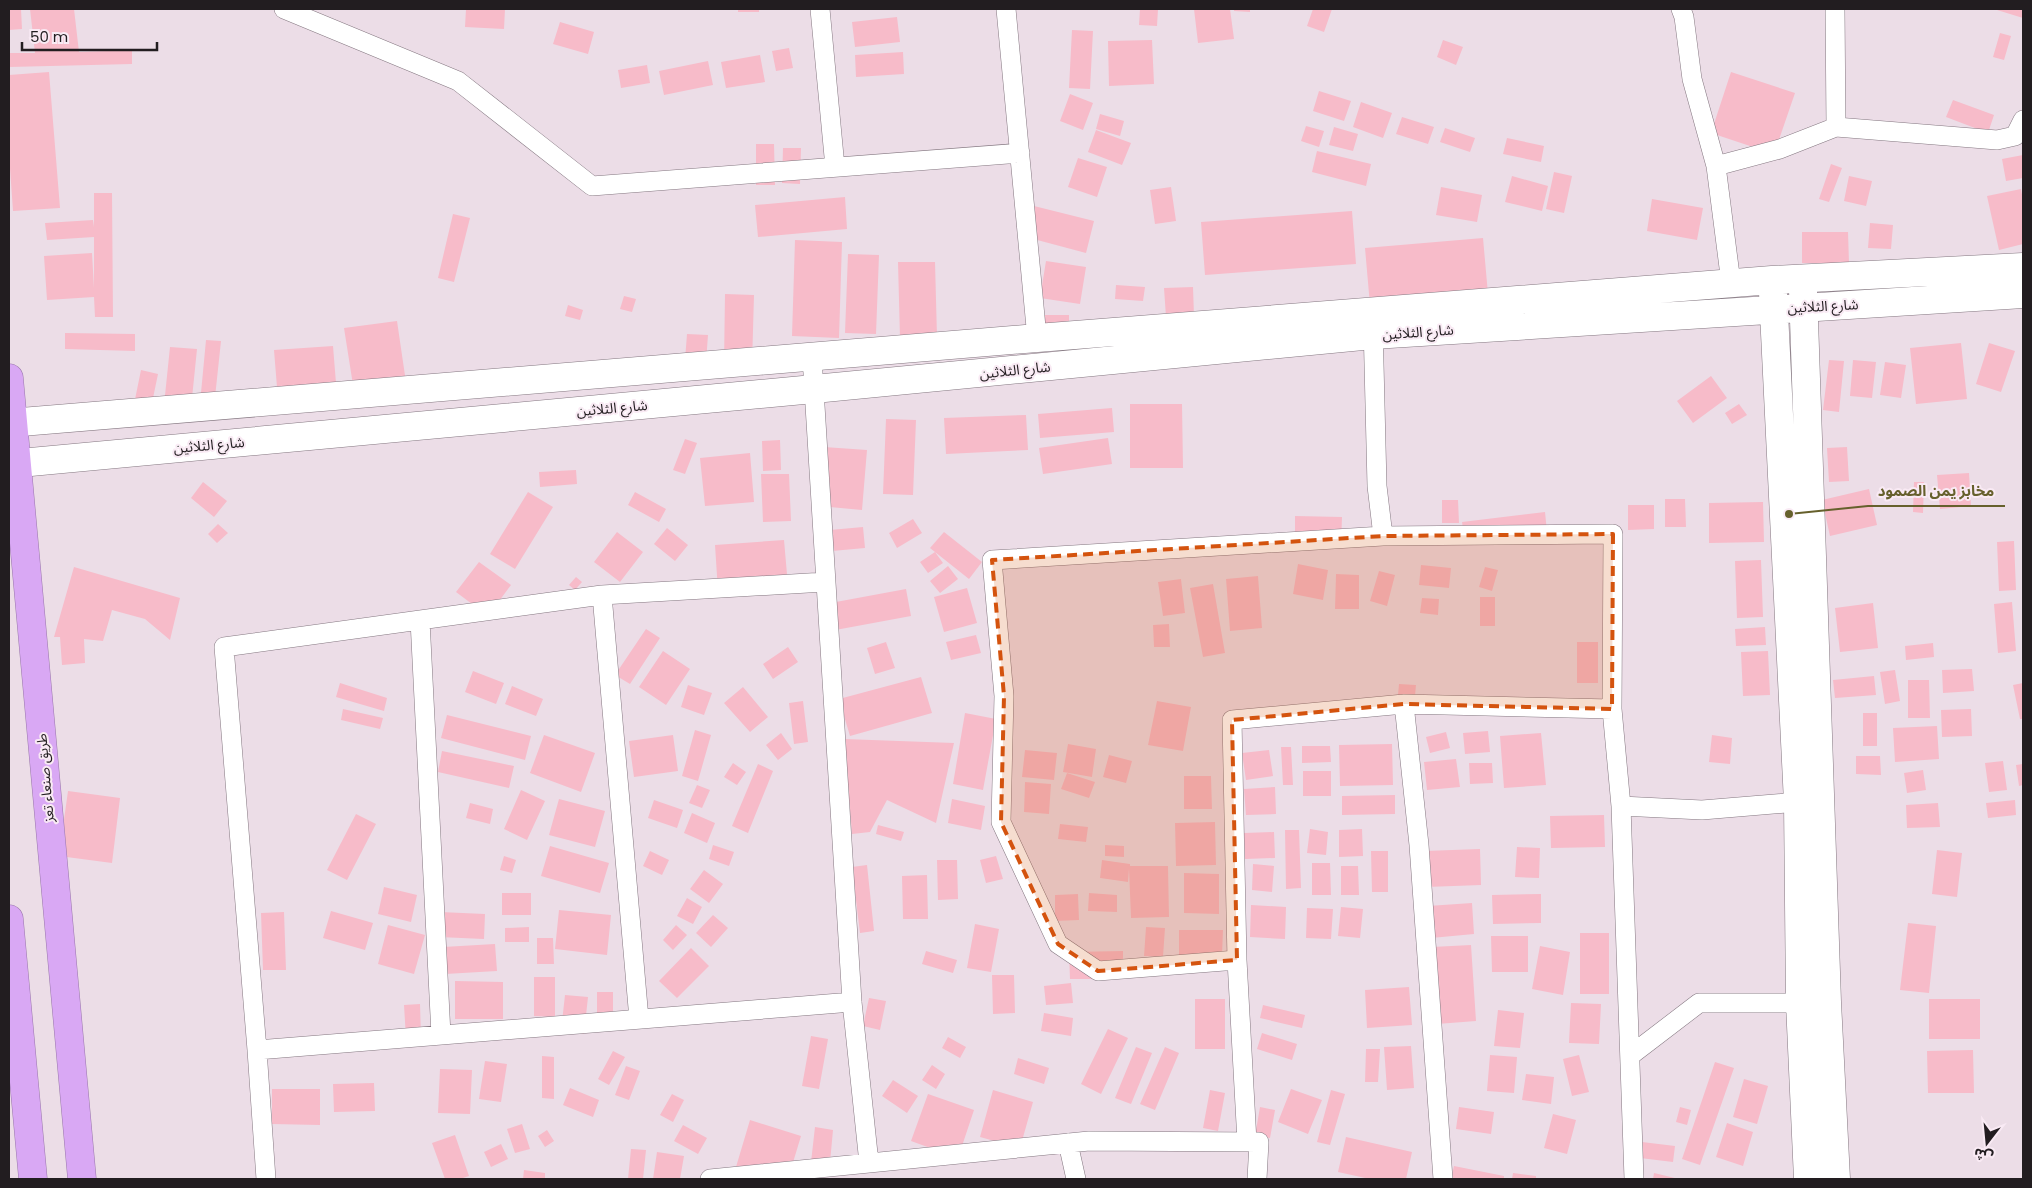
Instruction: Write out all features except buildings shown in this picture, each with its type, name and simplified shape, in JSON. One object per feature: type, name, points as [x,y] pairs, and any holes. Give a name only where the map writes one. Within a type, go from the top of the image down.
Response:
[{"type":"highway","name":"طريق صنعاء تعز","points":[[9,378],[12,464],[82,1179]]},
{"type":"highway","points":[[9,919],[33,1179]]},
{"type":"street","points":[[284,9],[458,82],[592,186],[1020,153]]},
{"type":"street","points":[[820,9],[835,167]]},
{"type":"street","points":[[1006,9],[1037,338]]},
{"type":"street","points":[[1681,9],[1684,16],[1692,79],[1716,166],[1731,283]]},
{"type":"street","points":[[1835,9],[1836,127]]},
{"type":"street","points":[[1716,166],[1780,149],[1836,127],[1998,140],[2015,136],[2023,120]]},
{"type":"street","name":"شارع الثلاثين","points":[[12,464],[814,389],[1731,283],[2023,266]]},
{"type":"street","points":[[1802,278],[1827,982],[1836,1179]]},
{"type":"street","points":[[1772,280],[1798,802],[1800,1002],[1808,1179]]},
{"type":"street","name":"شارع الثلاثين","points":[[11,423],[1037,338],[1804,307],[2023,294]]},
{"type":"street","points":[[1372,323],[1377,486],[1383,536]]},
{"type":"street","points":[[812,357],[852,1002],[869,1163]]},
{"type":"street","points":[[1237,960],[1098,971],[1058,944],[1001,822],[1004,696],[992,560],[1383,536],[1612,534],[1612,709],[1621,806],[1634,1179]]},
{"type":"street","points":[[266,1179],[224,647],[602,595],[825,582]]},
{"type":"street","points":[[602,595],[639,1019]]},
{"type":"street","points":[[420,620],[441,1035]]},
{"type":"street","points":[[1247,1142],[1237,960],[1232,720],[1404,704],[1612,709]]},
{"type":"street","points":[[1404,704],[1419,846],[1443,1179]]},
{"type":"street","points":[[1621,806],[1702,810],[1798,802]]},
{"type":"street","points":[[257,1050],[852,1002]]},
{"type":"street","points":[[1631,1056],[1699,1003],[1800,1002]]},
{"type":"street","points":[[710,1179],[1089,1141],[1259,1142],[1257,1179]]},
{"type":"street","points":[[1068,1143],[1076,1179]]},
{"type":"highlighted area","points":[[1613,534],[1612,709],[1404,704],[1232,720],[1237,960],[1098,971],[1058,944],[1001,822],[1004,696],[992,560],[1383,536]]},
{"type":"place","name":"مخابز يمن الصمود","points":[[1789,514]]}]
